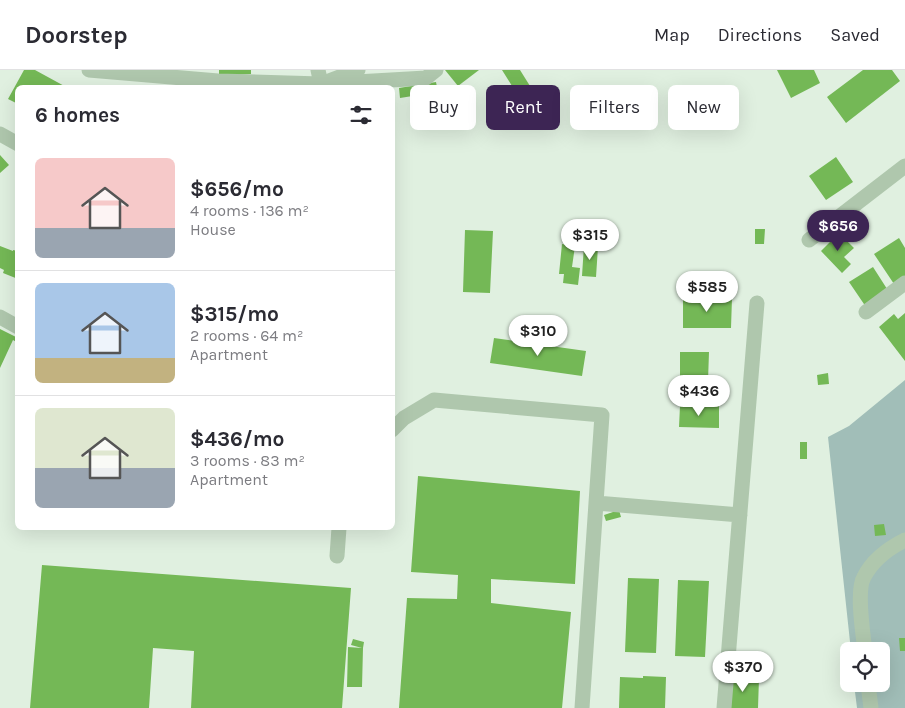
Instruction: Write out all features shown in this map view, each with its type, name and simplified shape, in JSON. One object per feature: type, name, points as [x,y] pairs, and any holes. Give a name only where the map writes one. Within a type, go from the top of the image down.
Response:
[{"type":"street","points":[[89,70],[217,76],[426,78],[436,70]]},
{"type":"street","points":[[319,77],[358,70]]},
{"type":"street","points":[[0,134],[15,142]]},
{"type":"street","points":[[808,240],[905,166]]},
{"type":"street","points":[[866,312],[905,283]]},
{"type":"street","points":[[724,708],[758,304]]},
{"type":"street","points":[[0,317],[15,324]]},
{"type":"street","points":[[395,427],[404,418],[434,400],[602,415],[582,708]]},
{"type":"street","points":[[596,503],[740,514]]},
{"type":"street","points":[[337,556],[339,530]]},
{"type":"street","points":[[864,642],[860,590],[863,577],[877,559],[905,540]]},
{"type":"street","points":[[869,692],[871,708]]},
{"type":"shaded area","points":[[905,380],[905,708],[857,708],[855,692],[890,692],[890,642],[850,642],[828,437],[849,426]]},
{"type":"building","points":[[24,70],[35,70],[62,85],[16,85]]},
{"type":"building","points":[[219,70],[251,70],[251,74],[219,76]]},
{"type":"building","points":[[445,70],[479,70],[459,85],[457,85]]},
{"type":"building","points":[[502,70],[520,70],[529,85],[511,85]]},
{"type":"building","points":[[777,70],[814,70],[820,83],[791,98]]},
{"type":"building","points":[[863,70],[892,70],[900,81],[846,123],[827,97]]},
{"type":"building","points":[[436,82],[437,85],[418,85]]},
{"type":"building","points":[[15,86],[15,102],[8,99]]},
{"type":"building","points":[[410,86],[410,96],[400,98],[399,88]]},
{"type":"building","points":[[0,155],[9,165],[0,173]]},
{"type":"building","points":[[836,157],[853,182],[826,200],[809,176]]},
{"type":"building","points":[[755,229],[765,229],[764,244],[755,244]]},
{"type":"building","points":[[465,230],[493,231],[490,293],[463,292]]},
{"type":"building","points":[[839,233],[854,248],[844,257],[851,264],[842,273],[821,251]]},
{"type":"building","points":[[566,234],[599,234],[599,242],[566,242]]},
{"type":"building","points":[[899,238],[905,248],[905,277],[894,284],[874,254]]},
{"type":"building","points":[[562,244],[575,246],[572,267],[580,268],[578,285],[563,283],[564,274],[559,274]]},
{"type":"building","points":[[584,245],[598,247],[596,277],[582,276]]},
{"type":"building","points":[[0,246],[15,250],[15,278],[3,273],[4,270],[0,268]]},
{"type":"building","points":[[873,267],[889,292],[866,307],[849,282]]},
{"type":"building","points":[[683,298],[732,298],[731,328],[683,328]]},
{"type":"building","points":[[905,313],[905,361],[879,327],[894,314],[898,319]]},
{"type":"building","points":[[0,329],[15,336],[15,341],[13,340],[0,368]]},
{"type":"building","points":[[494,338],[586,351],[582,376],[490,363]]},
{"type":"building","points":[[680,352],[709,352],[708,381],[680,381]]},
{"type":"building","points":[[828,373],[829,384],[818,385],[817,375]]},
{"type":"building","points":[[680,406],[719,406],[719,428],[679,427]]},
{"type":"building","points":[[800,442],[807,442],[807,459],[800,459]]},
{"type":"building","points":[[418,476],[580,491],[575,584],[491,579],[491,603],[571,612],[562,708],[399,708],[407,598],[457,599],[458,575],[411,572]]},
{"type":"building","points":[[619,510],[621,517],[606,521],[604,515]]},
{"type":"building","points":[[884,524],[886,535],[875,536],[874,525]]},
{"type":"building","points":[[42,565],[351,588],[342,708],[191,708],[194,651],[153,648],[149,708],[30,708]]},
{"type":"building","points":[[628,578],[659,579],[656,653],[625,652]]},
{"type":"building","points":[[678,580],[709,581],[705,657],[675,656]]},
{"type":"building","points":[[899,638],[905,638],[905,651],[900,651]]},
{"type":"building","points":[[353,639],[364,642],[362,687],[347,687],[348,647],[362,648],[351,645]]},
{"type":"building","points":[[643,676],[666,677],[665,708],[619,708],[620,677],[643,678]]},
{"type":"building","points":[[729,677],[759,678],[758,708],[728,708]]}]
